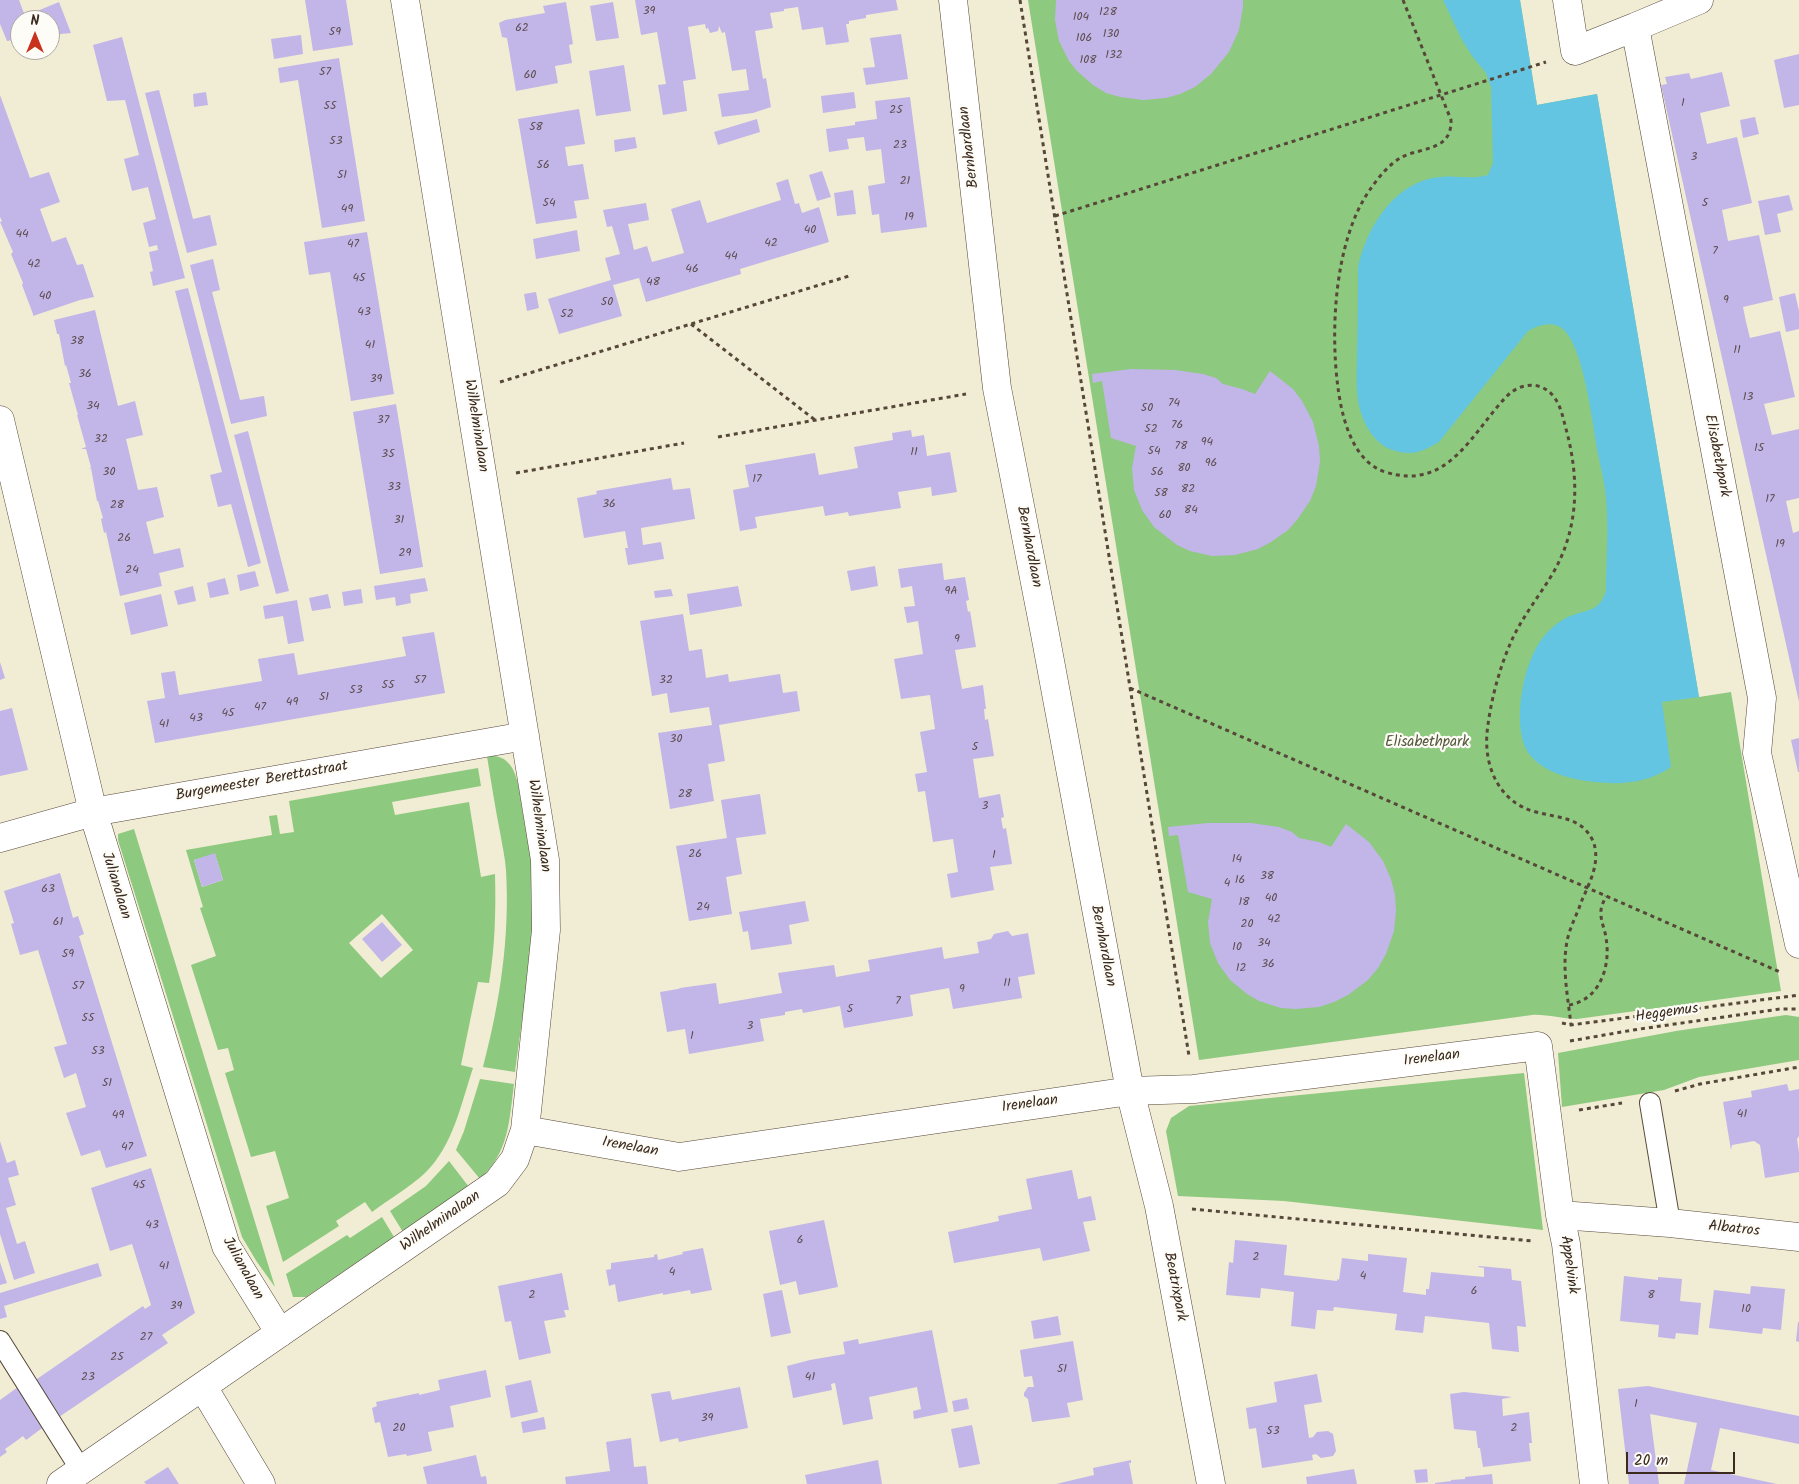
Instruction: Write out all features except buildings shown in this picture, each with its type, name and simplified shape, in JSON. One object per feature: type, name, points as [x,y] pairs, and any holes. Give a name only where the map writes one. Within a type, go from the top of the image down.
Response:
[{"type":"street","name":"Wilhelminalaan","points":[[71,1477],[497,1184],[514,1159],[525,1130],[546,930],[545,860],[405,0]]},
{"type":"street","name":"Bernhardlaan","points":[[953,0],[997,388],[1130,1091]]},
{"type":"street","points":[[1566,0],[1575,52],[1699,0]]},
{"type":"street","name":"Elisabethpark","points":[[1635,27],[1762,698],[1757,753],[1799,944]]},
{"type":"street","name":"Julianalaan","points":[[0,421],[93,812],[226,1246],[280,1333]]},
{"type":"street","name":"Burgemeester Berettastraat","points":[[0,838],[93,812],[525,736]]},
{"type":"street","name":"Irenelaan","points":[[525,1130],[680,1157],[1130,1091],[1194,1088],[1538,1046]]},
{"type":"street","name":"Appelvink","points":[[1538,1046],[1560,1215],[1566,1244],[1594,1484]]},
{"type":"street","name":"Beatrixpark","points":[[1130,1091],[1159,1206],[1211,1484]]},
{"type":"street","name":"Albatros","points":[[1560,1215],[1670,1223],[1799,1237]]},
{"type":"street","points":[[204,1386],[261,1484]]},
{"type":"lane","points":[[1650,1103],[1670,1223]]},
{"type":"lane","points":[[0,1342],[71,1477]]},
{"type":"path","points":[[1020,0],[1194,1088]]},
{"type":"path","points":[[1403,0],[1451,120],[1451,128],[1449,135],[1442,143],[1404,156],[1394,163],[1370,189],[1358,209],[1350,231],[1342,265],[1336,314],[1335,351],[1340,403],[1352,439],[1366,460],[1377,469],[1402,476],[1429,473],[1447,463],[1464,450],[1508,395],[1520,388],[1535,384],[1544,388],[1557,400],[1574,462],[1576,496],[1571,532],[1556,568],[1511,640],[1496,687],[1487,747],[1493,777],[1501,790],[1511,800],[1523,808],[1535,812],[1570,819],[1586,830],[1592,839],[1595,849],[1594,870],[1568,938],[1566,960],[1571,1025],[1799,995]]},
{"type":"path","points":[[1055,216],[1548,61]]},
{"type":"path","points":[[469,392],[849,276]]},
{"type":"path","points":[[690,324],[816,420]]},
{"type":"path","points":[[718,437],[997,388]]},
{"type":"path","points":[[483,479],[684,443]]},
{"type":"path","points":[[1130,688],[1778,972],[1785,971]]},
{"type":"path","points":[[1569,1005],[1576,1004],[1590,996],[1604,974],[1607,948],[1601,912],[1606,896]]},
{"type":"path","name":"Heggemus","points":[[1538,1046],[1780,1009],[1799,1009]]},
{"type":"path","points":[[1159,1206],[1566,1244]]},
{"type":"green space","name":"Elisabethpark","points":[[1028,0],[1520,0],[1537,105],[1597,94],[1699,697],[1731,692],[1781,991],[1577,1019],[1532,1015],[1199,1060]]},
{"type":"green space","points":[[487,756],[498,756],[506,760],[516,775],[532,866],[533,918],[531,944],[515,1072],[483,1067],[499,994],[505,945],[507,895],[505,860]]},
{"type":"green space","points":[[478,768],[481,786],[392,802],[395,815],[469,802],[481,877],[495,874],[495,902],[494,942],[489,983],[478,982],[461,1065],[473,1068],[455,1124],[443,1150],[425,1173],[406,1189],[372,1212],[365,1202],[336,1221],[339,1226],[283,1262],[266,1206],[289,1198],[275,1151],[251,1157],[225,1073],[234,1070],[228,1048],[218,1050],[191,965],[216,956],[200,908],[203,907],[186,850],[272,835],[269,816],[277,815],[280,834],[294,832],[289,801]],"holes":[[[215,854],[223,880],[202,887],[194,860]],[[382,914],[413,950],[381,978],[349,943]]]},
{"type":"green space","points":[[134,829],[275,1287],[242,1237],[118,840],[118,834]]},
{"type":"green space","points":[[1786,1015],[1799,1017],[1799,1060],[1699,1077],[1664,1090],[1562,1107],[1558,1053],[1676,1031]]},
{"type":"green space","points":[[1524,1073],[1543,1230],[1284,1201],[1178,1196],[1166,1131],[1171,1118],[1189,1106]]},
{"type":"green space","points":[[480,1079],[514,1084],[506,1136],[497,1158],[480,1179],[456,1150]]},
{"type":"green space","points":[[449,1161],[469,1187],[403,1232],[390,1211],[426,1186]]},
{"type":"green space","points":[[382,1217],[394,1237],[306,1297],[293,1297],[286,1274],[347,1235],[350,1238]]},
{"type":"water","points":[[1443,0],[1520,0],[1537,105],[1597,94],[1699,697],[1662,702],[1671,767],[1644,780],[1625,783],[1605,783],[1586,781],[1551,771],[1543,767],[1530,755],[1524,744],[1521,729],[1521,696],[1529,664],[1535,650],[1544,636],[1554,626],[1568,617],[1596,607],[1606,591],[1607,511],[1605,488],[1587,388],[1577,353],[1564,330],[1551,324],[1541,325],[1528,331],[1439,442],[1423,450],[1408,453],[1389,449],[1373,435],[1365,423],[1360,410],[1357,396],[1358,268],[1362,252],[1376,222],[1397,196],[1410,187],[1425,180],[1441,177],[1488,175],[1493,163],[1491,87],[1486,73],[1472,56],[1461,38]]}]
